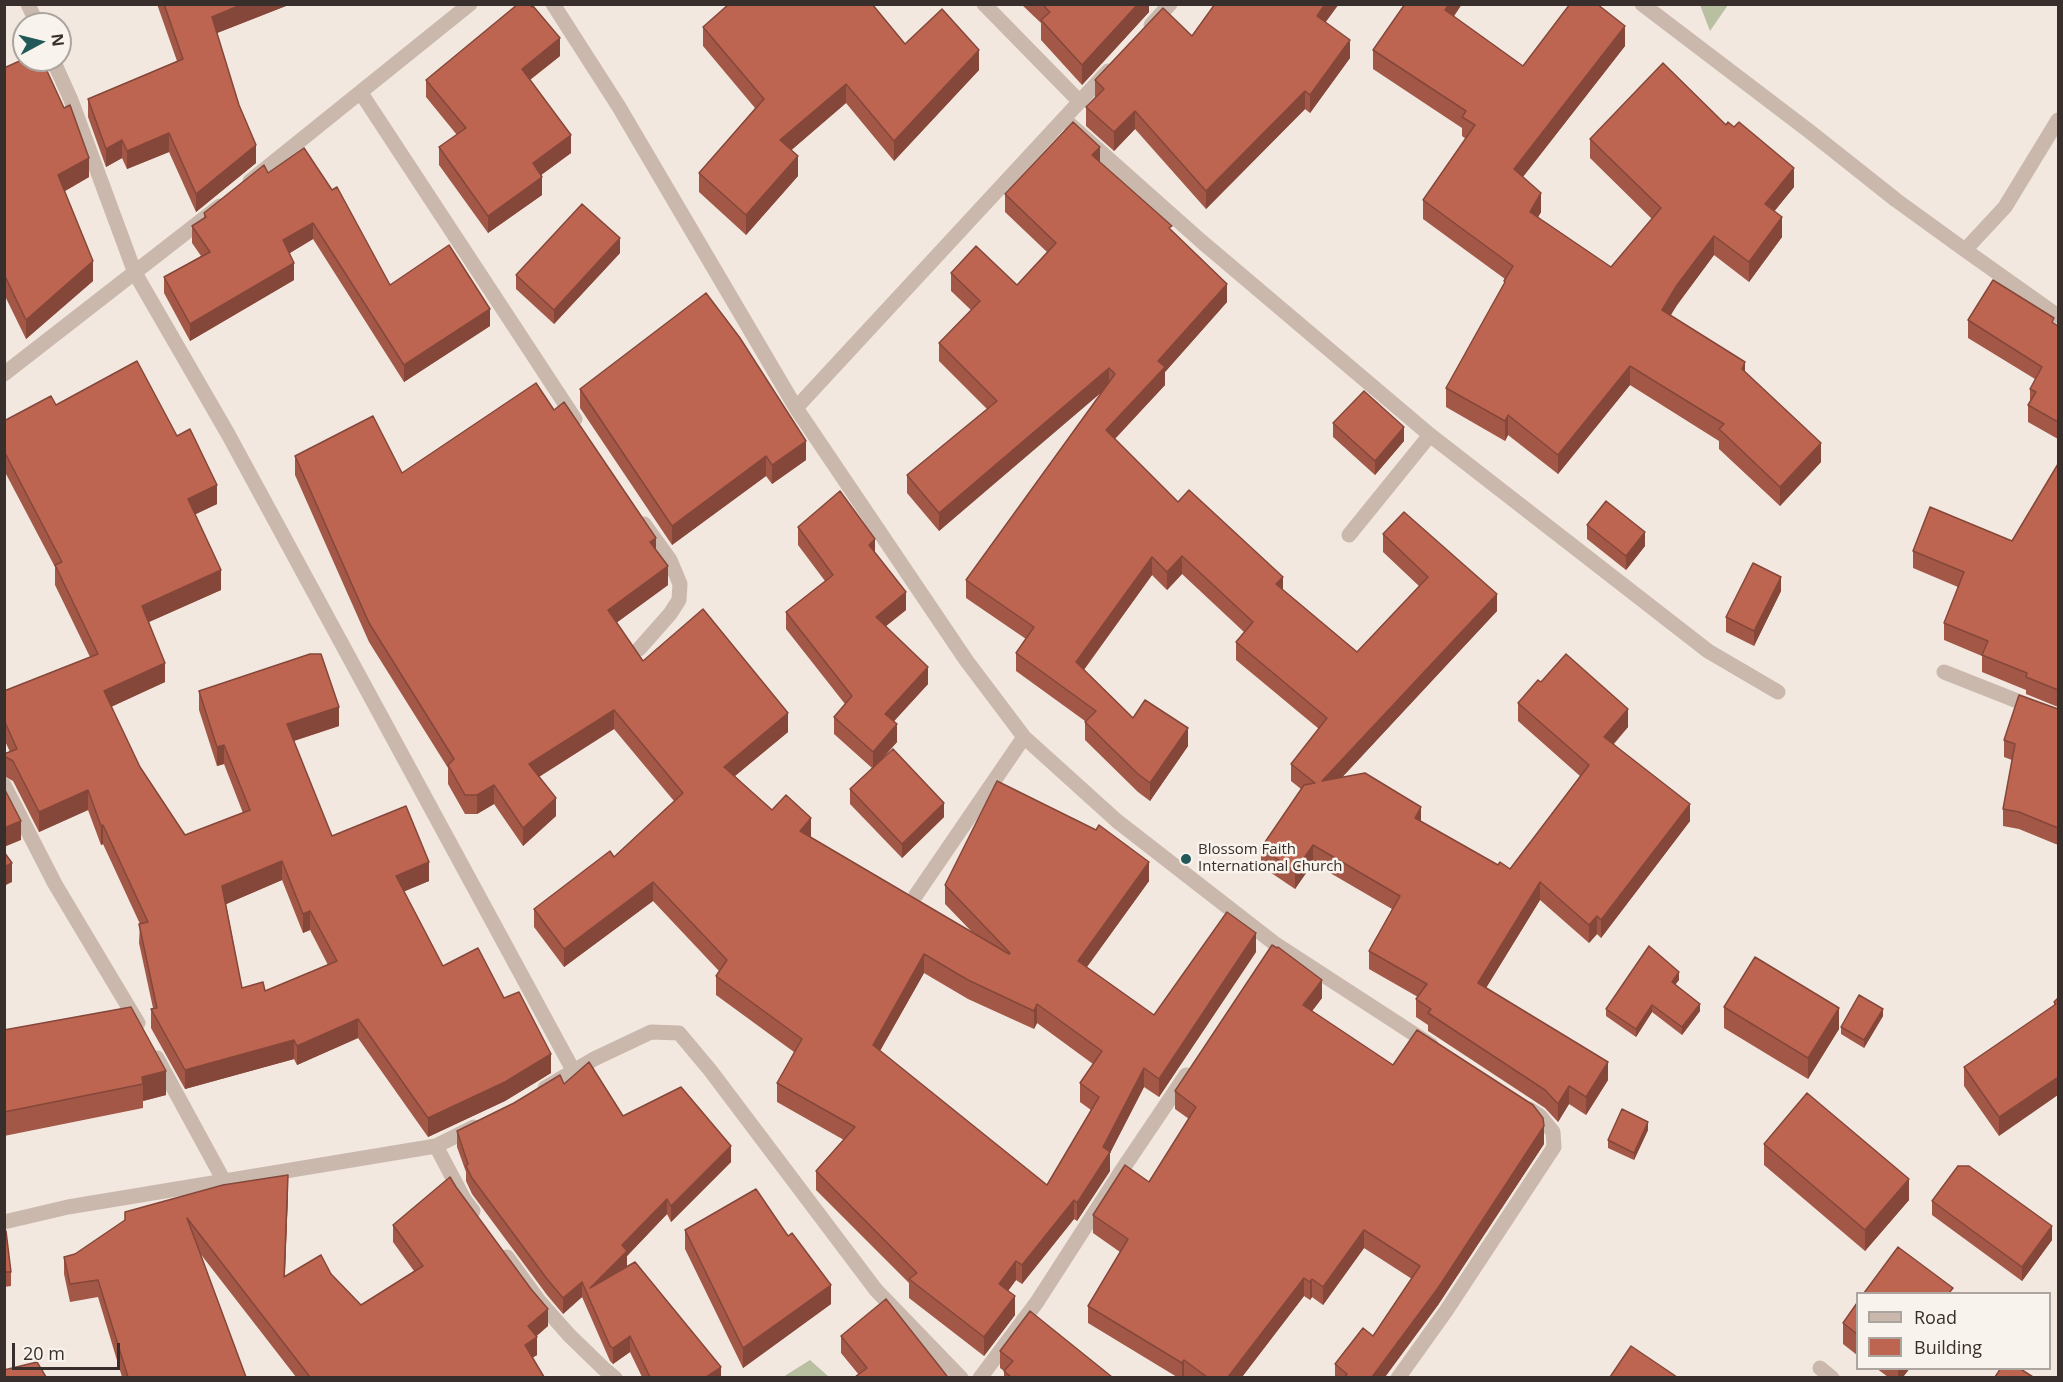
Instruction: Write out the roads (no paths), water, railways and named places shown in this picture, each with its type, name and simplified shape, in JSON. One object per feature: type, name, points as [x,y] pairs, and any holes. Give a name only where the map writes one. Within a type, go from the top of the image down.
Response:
[{"type":"street","points":[[4,374],[135,273],[470,4]]},
{"type":"street","points":[[553,4],[619,106],[796,408],[966,660],[1024,737],[1117,822],[1271,948],[1442,1052]]},
{"type":"street","points":[[984,4],[1080,102]]},
{"type":"street","points":[[1140,37],[1170,4]]},
{"type":"street","points":[[1642,4],[1896,200],[2058,316]]},
{"type":"street","points":[[796,408],[1118,62]]},
{"type":"street","points":[[58,72],[71,100],[135,273],[234,444],[573,1070]]},
{"type":"street","points":[[361,93],[584,432]]},
{"type":"street","points":[[1064,119],[1201,241],[1430,435],[1708,651],[1778,692]]},
{"type":"street","points":[[1965,250],[2005,207],[2058,121]]},
{"type":"street","points":[[1349,534],[1430,435]]},
{"type":"street","points":[[636,512],[670,560],[680,584],[678,600],[670,614],[639,649]]},
{"type":"street","points":[[1944,672],[2058,717]]},
{"type":"street","points":[[916,895],[1024,737]]},
{"type":"street","points":[[4,785],[56,885],[148,1041],[224,1181]]},
{"type":"street","points":[[528,1099],[573,1070],[651,1032],[679,1033],[710,1070],[876,1290],[961,1377]]},
{"type":"street","points":[[980,1377],[1037,1302],[1195,1061]]},
{"type":"street","points":[[1398,1377],[1446,1311],[1554,1147],[1553,1132],[1540,1116],[1520,1103]]},
{"type":"street","points":[[4,1222],[68,1207],[436,1146],[489,1120]]},
{"type":"street","points":[[436,1146],[464,1199],[484,1225]]},
{"type":"street","points":[[497,1243],[539,1300],[569,1335],[615,1377]]},
{"type":"place","name":"Blossom Faith International Church","points":[[1186,859]]}]
